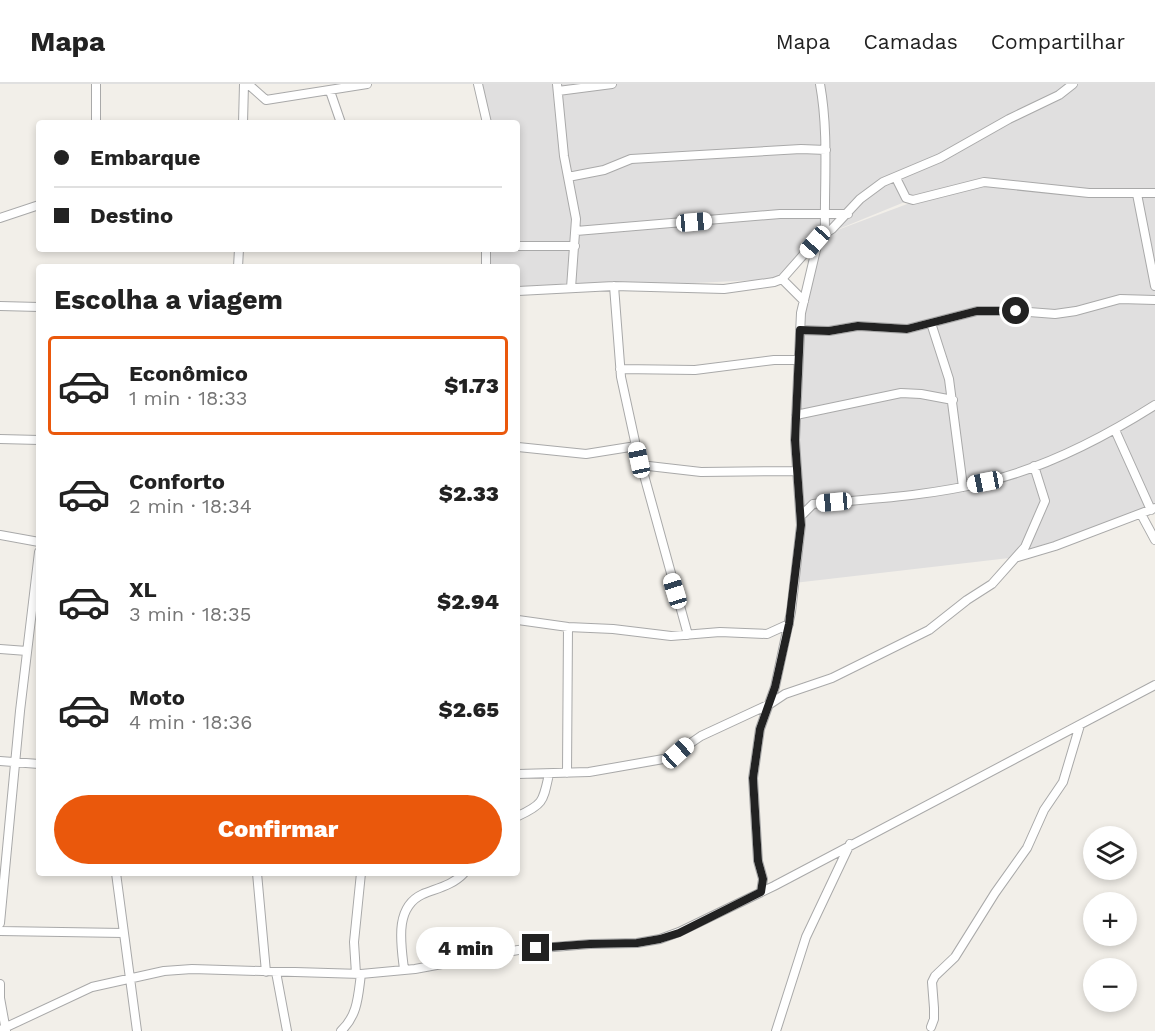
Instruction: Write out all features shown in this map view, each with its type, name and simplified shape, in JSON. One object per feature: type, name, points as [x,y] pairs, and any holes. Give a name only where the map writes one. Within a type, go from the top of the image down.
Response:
[{"type":"street","points":[[96,84],[96,120]]},
{"type":"street","points":[[246,84],[266,100],[368,84]]},
{"type":"street","points":[[243,120],[246,84]]},
{"type":"street","points":[[478,84],[485,120]]},
{"type":"street","points":[[571,288],[576,219],[564,156],[558,87],[612,84]]},
{"type":"street","points":[[761,892],[763,879],[758,861],[753,778],[760,729],[770,704],[789,624],[801,516],[797,471],[798,360],[804,301],[822,235],[824,214],[826,150],[824,104],[820,84]]},
{"type":"street","points":[[520,291],[614,286],[724,289],[774,282],[782,279],[822,235],[848,214],[860,199],[876,186],[940,158],[1009,119],[1050,100],[1073,84]]},
{"type":"street","points":[[330,91],[339,120]]},
{"type":"street","points":[[568,177],[610,168],[631,159],[801,149],[826,150]]},
{"type":"street","points":[[896,178],[906,198],[914,200],[984,182],[1089,193],[1155,193]]},
{"type":"street","points":[[1137,194],[1151,245],[1155,286]]},
{"type":"street","points":[[0,218],[36,206]]},
{"type":"street","points":[[576,231],[780,214],[848,214]]},
{"type":"street","points":[[520,246],[575,246]]},
{"type":"street","points":[[782,279],[804,301]]},
{"type":"street","points":[[614,286],[620,369],[636,447],[688,635]]},
{"type":"street","points":[[800,330],[829,331],[858,326],[907,329],[977,311],[1055,314],[1120,299],[1155,300]]},
{"type":"street","points":[[0,306],[36,307]]},
{"type":"street","points":[[931,323],[949,380],[963,487]]},
{"type":"street","points":[[620,369],[695,370],[774,360],[798,360]]},
{"type":"street","points":[[796,415],[902,393],[952,400]]},
{"type":"street","points":[[801,516],[813,504],[915,495],[1001,478],[1082,446],[1155,406]]},
{"type":"street","points":[[1018,557],[1055,546],[1153,509],[1114,430]]},
{"type":"street","points":[[0,440],[36,440]]},
{"type":"street","points":[[520,447],[586,454],[636,447]]},
{"type":"street","points":[[640,465],[701,472],[797,471]]},
{"type":"street","points":[[520,774],[606,770],[669,758],[701,736],[770,704],[785,694],[832,678],[929,630],[967,600],[992,584],[1018,557],[1030,537],[1045,501],[1034,466]]},
{"type":"street","points":[[800,493],[813,504]]},
{"type":"street","points":[[1141,514],[1155,540]]},
{"type":"street","points":[[0,535],[36,541]]},
{"type":"street","points":[[0,923],[36,577]]},
{"type":"street","points":[[520,620],[659,635],[720,632],[767,634],[789,624]]},
{"type":"street","points":[[567,627],[567,773]]},
{"type":"street","points":[[767,634],[784,645]]},
{"type":"street","points":[[0,649],[27,651]]},
{"type":"street","points":[[0,984],[4,1030],[71,995],[92,987],[164,971],[192,969],[358,974],[404,969],[518,950],[637,943],[660,939],[679,933],[774,886],[1155,685]]},
{"type":"street","points":[[931,1027],[934,1019],[932,982],[935,976],[955,957],[995,893],[1027,848],[1044,810],[1063,782],[1080,725]]},
{"type":"street","points":[[0,760],[36,764]]},
{"type":"street","points":[[520,815],[540,804],[549,774]]},
{"type":"street","points":[[776,1031],[806,937],[850,844]]},
{"type":"street","points":[[116,876],[137,1031]]},
{"type":"street","points":[[257,876],[266,972]]},
{"type":"street","points":[[341,1031],[351,1022],[356,1010],[358,974],[354,942],[361,876]]},
{"type":"street","points":[[404,969],[400,938],[409,902],[447,886],[460,876]]},
{"type":"street","points":[[763,879],[774,886]]},
{"type":"street","points":[[0,931],[123,933]]},
{"type":"street","points":[[276,972],[287,1031]]},
{"type":"shaded area","points":[[480,84],[1155,84],[1155,508],[1018,557],[794,583],[804,301],[818,242],[782,279],[520,291],[520,264],[489,264],[489,252],[520,252],[520,120],[485,120]],"holes":[[[961,184],[824,235],[912,199]]]},
{"type":"route","points":[[536,948],[637,943],[660,939],[679,933],[761,892],[763,879],[758,861],[753,778],[760,729],[775,687],[789,624],[801,525],[795,440],[800,330],[829,331],[858,326],[907,329],[977,311],[1016,311]]}]
